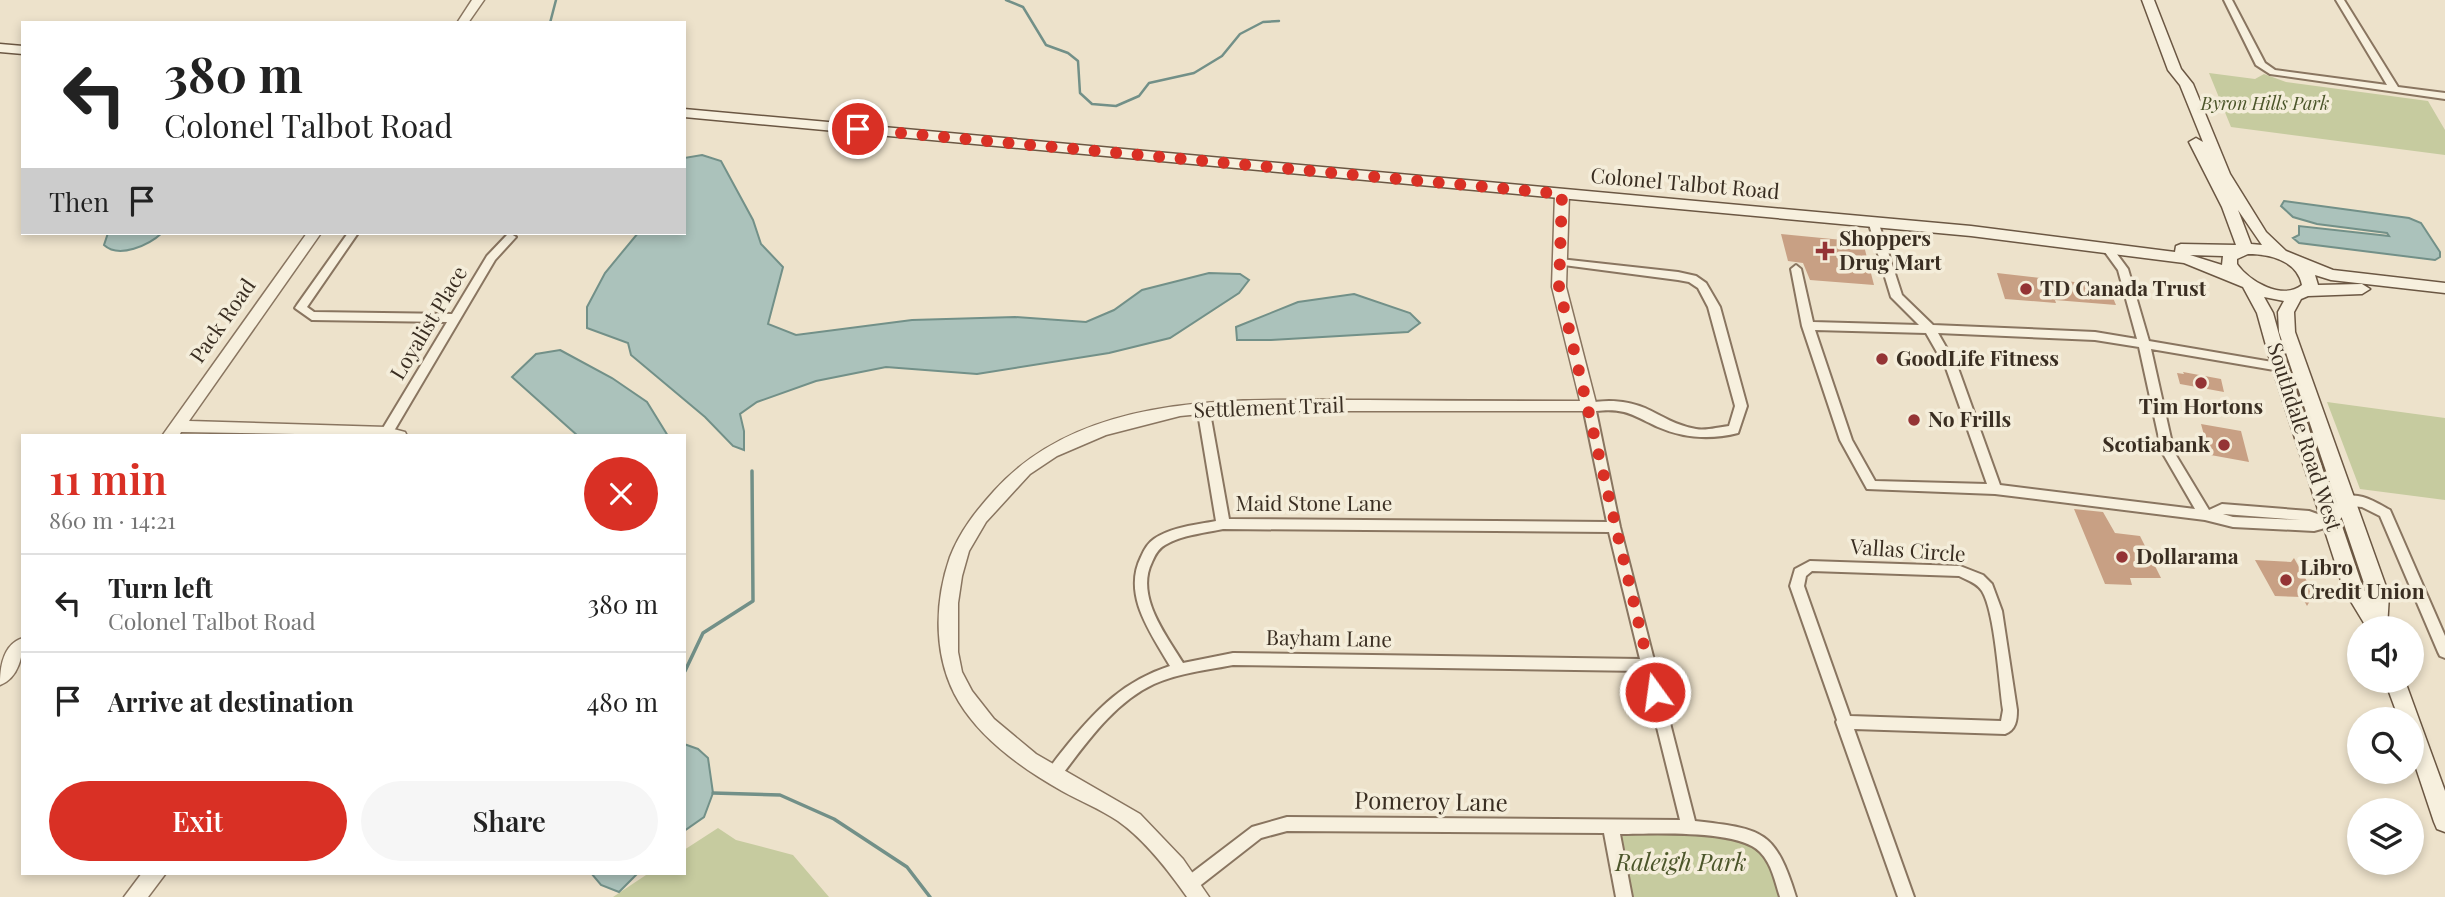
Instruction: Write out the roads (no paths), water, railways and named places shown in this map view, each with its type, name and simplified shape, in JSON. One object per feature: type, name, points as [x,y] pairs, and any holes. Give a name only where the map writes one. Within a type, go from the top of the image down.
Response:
[{"type":"main road","points":[[2148,0],[2175,69],[2186,83],[2208,141],[2240,205],[2261,235],[2281,255],[2331,275],[2445,288]]},
{"type":"main road","points":[[0,48],[21,50]]},
{"type":"main road","points":[[2175,69],[2172,78],[2196,142],[2207,169],[2235,218],[2242,249],[2230,257],[2229,264],[2245,282]]},
{"type":"main road","name":"Colonel Talbot Road","points":[[686,113],[1971,231],[2144,253],[2206,264],[2276,295],[2301,293]]},
{"type":"main road","name":"Colonel Talbot Road","points":[[1971,231],[2044,233],[2218,252],[2257,248],[2281,255]]},
{"type":"main road","points":[[2296,263],[2310,279],[2310,286],[2301,293]]},
{"type":"main road","name":"Southdale Road West","points":[[2245,282],[2265,313],[2328,522],[2354,590],[2369,616]]},
{"type":"main road","points":[[2301,293],[2361,289],[2445,296]]},
{"type":"main road","name":"Southdale Road West","points":[[2301,293],[2286,312],[2287,332],[2379,595],[2377,616]]},
{"type":"main road","points":[[2424,762],[2445,822]]},
{"type":"street","points":[[463,21],[478,0]]},
{"type":"street","points":[[2228,0],[2261,65],[2273,72],[2445,96]]},
{"type":"street","points":[[2340,0],[2395,90]]},
{"type":"street","points":[[1562,194],[1559,287],[1589,407],[1614,527],[1689,827]]},
{"type":"street","points":[[1873,221],[1897,297],[1930,329],[1952,368],[1995,489]]},
{"type":"street","name":"Pack Road","points":[[174,431],[313,235]]},
{"type":"street","points":[[352,235],[301,308],[312,316],[453,318]]},
{"type":"street","name":"Loyalist Place","points":[[393,434],[453,318],[491,258],[511,237]]},
{"type":"street","points":[[2107,248],[2122,267],[2144,344],[2168,453],[2208,515]]},
{"type":"street","points":[[2122,267],[2144,253]]},
{"type":"street","points":[[1560,262],[1678,276],[1692,279],[1702,286],[1714,307],[1741,406],[1734,430],[1706,434],[1688,432],[1626,407],[1589,407]]},
{"type":"street","points":[[1796,269],[1808,326],[1846,440],[1871,486],[1995,489],[2208,515],[2233,522],[2314,526],[2328,522],[2347,501],[2364,502],[2385,513],[2445,652]]},
{"type":"street","points":[[1808,326],[2095,336],[2280,367]]},
{"type":"street","points":[[1203,407],[1223,524]]},
{"type":"street","name":"Settlement Trail","points":[[1195,890],[1127,816],[1053,775],[1018,752],[983,719],[957,680],[947,638],[951,580],[965,539],[984,512],[1029,466],[1077,440],[1108,428],[1203,407],[1589,407]]},
{"type":"street","points":[[174,431],[393,434]]},
{"type":"street","name":"Maid Stone Lane","points":[[1178,669],[1144,605],[1139,579],[1141,564],[1156,543],[1178,534],[1223,524],[1614,527]]},
{"type":"street","name":"Vallas Circle","points":[[1843,722],[2005,728],[2010,721],[2010,710],[1994,612],[1987,589],[1977,578],[1960,572],[1810,566],[1800,573],[1797,586],[1843,722],[1906,897]]},
{"type":"street","points":[[0,677],[21,648]]},
{"type":"street","name":"Bayham Lane","points":[[1053,775],[1089,728],[1138,685],[1178,669],[1233,659],[1648,665]]},
{"type":"street","name":"Pomeroy Lane","points":[[1195,890],[1257,832],[1287,824],[1689,827],[1747,835],[1769,848],[1780,865],[1788,897]]},
{"type":"street","points":[[1611,828],[1624,897]]},
{"type":"street","points":[[134,897],[154,875]]},
{"type":"water","points":[[702,155],[721,161],[753,220],[761,244],[783,267],[768,324],[796,335],[912,320],[1015,317],[1086,322],[1114,310],[1142,290],[1209,273],[1240,274],[1249,280],[1239,293],[1170,338],[1109,353],[977,374],[886,367],[816,381],[757,402],[740,414],[744,450],[733,446],[705,417],[631,355],[628,343],[587,328],[587,307],[605,273],[636,235],[686,235],[686,158]]},
{"type":"water","points":[[2284,201],[2409,218],[2421,223],[2440,252],[2440,257],[2435,260],[2299,243],[2293,238],[2299,235],[2299,226],[2389,236],[2387,233],[2317,224],[2293,217],[2281,206]]},
{"type":"water","points":[[107,235],[159,235],[142,246],[126,251],[110,249],[104,245]]},
{"type":"water","points":[[1354,294],[1410,313],[1420,323],[1408,332],[1237,340],[1236,327],[1298,302]]},
{"type":"water","points":[[560,350],[612,378],[647,402],[667,434],[576,434],[512,377],[536,354]]},
{"type":"water","points":[[686,745],[698,749],[708,758],[713,793],[704,817],[686,830]]},
{"type":"water","points":[[593,875],[636,875],[619,892],[601,885]]},
{"type":"waterway","points":[[551,21],[556,0]]},
{"type":"waterway","points":[[1006,0],[1023,7],[1046,45],[1068,53],[1078,61],[1080,93],[1092,104],[1116,106],[1139,96],[1149,83],[1194,73],[1222,56],[1240,34],[1263,22],[1279,21]]},
{"type":"waterway","points":[[686,669],[703,633],[753,601],[752,471]]},
{"type":"waterway","points":[[713,793],[780,795],[834,819],[907,867],[930,897]]},
{"type":"place","name":"Shoppers Drug Mart","points":[[1825,251]]},
{"type":"place","name":"TD Canada Trust","points":[[2026,289]]},
{"type":"place","name":"GoodLife Fitness","points":[[1882,359]]},
{"type":"place","name":"Tim Hortons","points":[[2201,383]]},
{"type":"place","name":"No Frills","points":[[1914,420]]},
{"type":"place","name":"Scotiabank","points":[[2224,445]]},
{"type":"place","name":"Dollarama","points":[[2122,557]]},
{"type":"place","name":"Libro Credit Union","points":[[2286,580]]},
{"type":"park label","name":"Byron Hills Park","points":[[2265,104]]},
{"type":"park label","name":"Raleigh Park","points":[[1681,863]]}]
